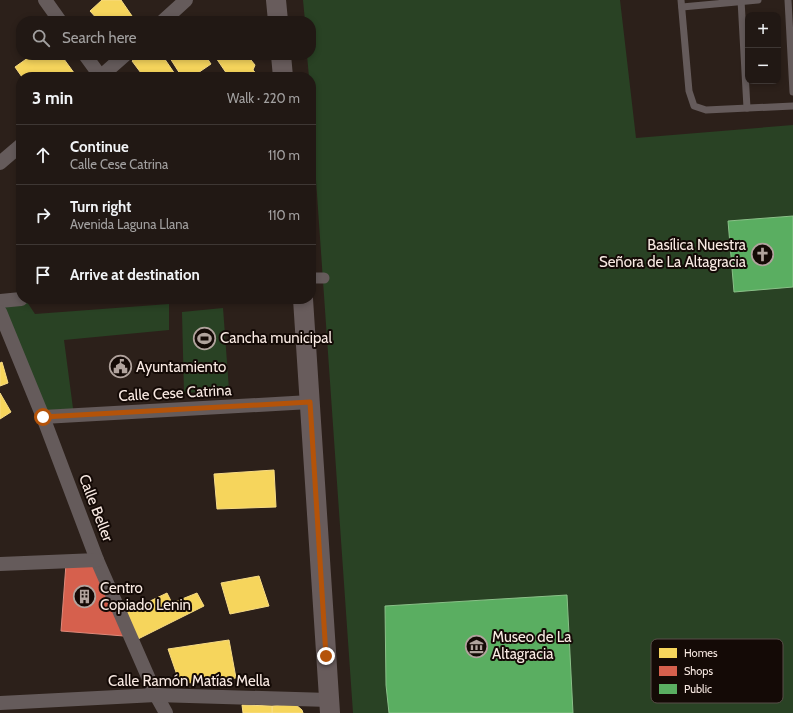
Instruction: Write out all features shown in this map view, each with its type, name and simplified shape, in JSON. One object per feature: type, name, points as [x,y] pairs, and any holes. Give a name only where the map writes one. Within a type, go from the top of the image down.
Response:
[{"type":"main road","points":[[276,0],[278,16]]},
{"type":"main road","points":[[281,60],[283,72]]},
{"type":"main road","points":[[303,304],[330,706]]},
{"type":"street","points":[[45,0],[56,16]]},
{"type":"street","points":[[168,16],[186,0]]},
{"type":"street","points":[[88,60],[97,72]]},
{"type":"street","points":[[106,72],[119,60]]},
{"type":"street","points":[[0,163],[16,149]]},
{"type":"street","points":[[316,278],[324,278]]},
{"type":"street","points":[[0,301],[16,299]]},
{"type":"street","name":"Calle Beller","points":[[0,312],[43,417],[97,560],[156,695],[166,713]]},
{"type":"street","name":"Calle Cese Catrina","points":[[43,417],[310,402]]},
{"type":"street","points":[[0,564],[97,560]]},
{"type":"street","name":"Calle Ramón Matías Mella","points":[[0,703],[156,695],[330,706]]},
{"type":"lane","points":[[758,0],[682,4],[689,91],[694,106],[706,110],[793,106]]},
{"type":"lane","points":[[788,0],[793,92]]},
{"type":"lane","points":[[741,1],[747,108]]},
{"type":"green space","points":[[303,0],[620,0],[636,138],[793,125],[793,713],[353,713],[316,180],[316,72],[309,72],[307,60],[316,60],[316,16],[305,16]]},
{"type":"green space","points":[[16,300],[16,304],[28,304],[35,314],[169,304],[169,330],[64,340],[74,416],[43,417],[0,301]]},
{"type":"green space","name":"Cancha municipal","points":[[223,308],[229,390],[184,393],[182,312]]},
{"type":"building: Homes","points":[[102,0],[121,0],[132,16],[94,16],[90,11]]},
{"type":"building: Homes","points":[[25,60],[65,60],[73,72],[18,72],[15,67]]},
{"type":"building: Homes","points":[[165,60],[174,72],[140,72],[132,61]]},
{"type":"building: Homes","points":[[171,60],[208,60],[211,64],[199,72],[179,72]]},
{"type":"building: Homes","points":[[217,60],[251,60],[255,65],[253,70],[255,72],[226,72]]},
{"type":"building: Homes","points":[[2,362],[8,383],[0,386],[0,363]]},
{"type":"building: Homes","points":[[0,393],[11,412],[0,419]]},
{"type":"building: Homes","points":[[274,470],[276,507],[217,509],[214,474]]},
{"type":"building: Homes","points":[[259,576],[269,606],[230,614],[221,583]]},
{"type":"building: Homes","points":[[167,593],[172,603],[197,593],[204,606],[138,639],[127,612]]},
{"type":"building: Homes","points":[[229,640],[236,678],[192,683],[183,682],[177,675],[168,649]]},
{"type":"building: Homes","points":[[295,704],[302,710],[303,713],[272,713],[272,706]]},
{"type":"building: Homes","points":[[242,705],[272,706],[272,713],[243,713]]},
{"type":"building: Shops","name":"Centro Copiado Lenin","points":[[92,562],[124,636],[61,631],[66,564]]},
{"type":"building: Public","name":"Basílica Nuestra Señora de La Altagracia","points":[[793,216],[793,287],[734,292],[728,221]]},
{"type":"building: Public","name":"Museo de La Altagracia","points":[[567,595],[573,713],[389,713],[386,685],[385,606]]},
{"type":"place","name":"Basílica Nuestra Señora de La Altagracia","points":[[762,254]]},
{"type":"place","name":"Cancha municipal","points":[[204,338]]},
{"type":"place","name":"Ayuntamiento","points":[[120,367]]},
{"type":"place","name":"Centro Copiado Lenin","points":[[85,597]]},
{"type":"place","name":"Museo de La Altagracia","points":[[477,646]]},
{"type":"route","points":[[43,417],[310,402],[326,656]]}]
